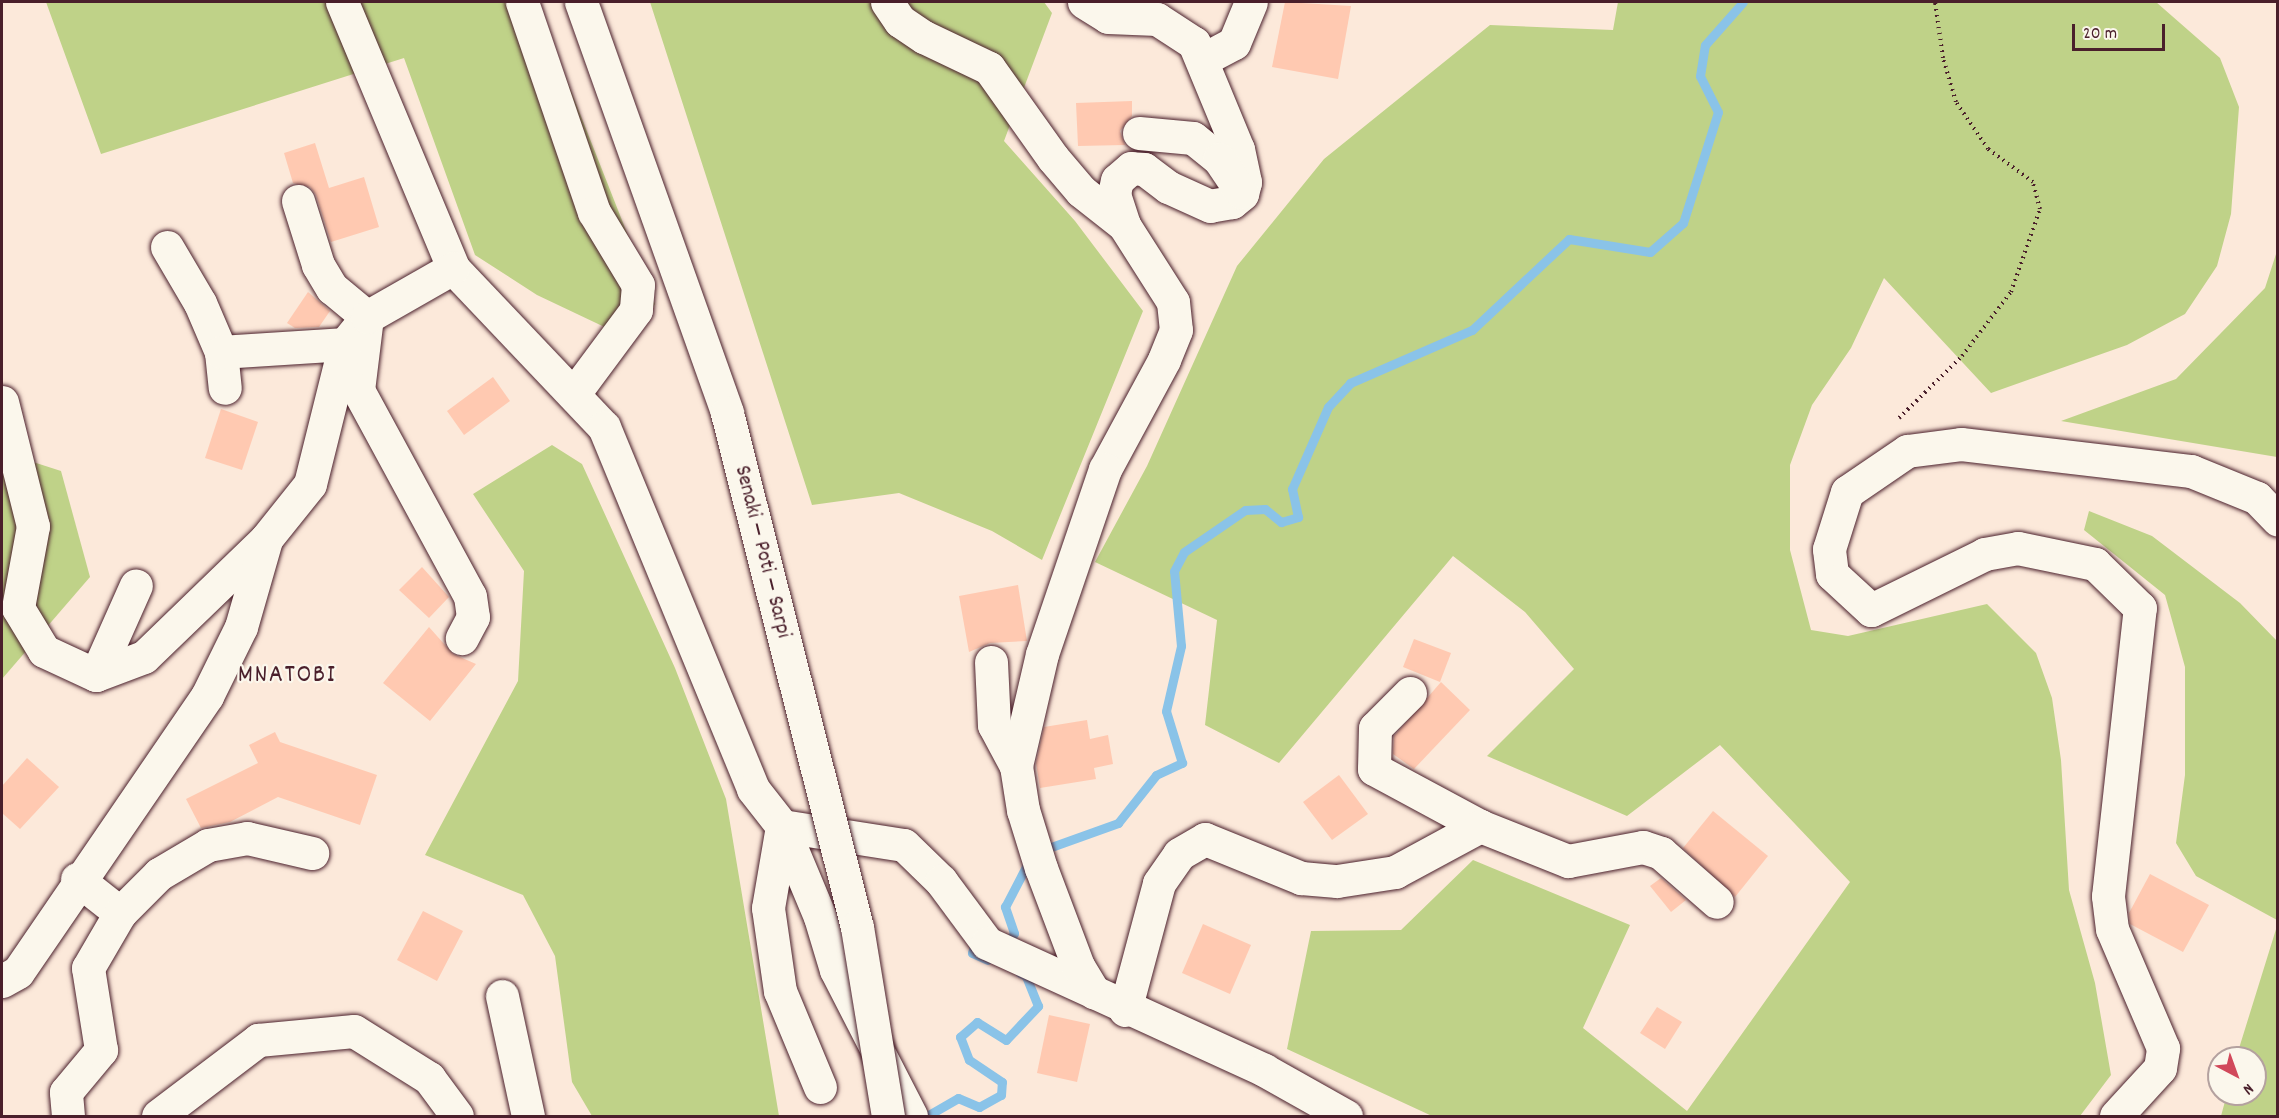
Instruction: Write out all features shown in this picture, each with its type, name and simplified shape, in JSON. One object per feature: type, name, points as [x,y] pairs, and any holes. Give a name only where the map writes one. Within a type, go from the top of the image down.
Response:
[{"type":"main road","points":[[342,2],[453,267],[575,392],[604,427],[753,789],[782,826],[820,917],[836,970],[911,1116]]},
{"type":"main road","points":[[522,2],[590,202],[638,285],[636,310],[575,392]]},
{"type":"main road","name":"Senaki — Poti — Sarpi","points":[[581,2],[727,413],[857,927],[888,1116]]},
{"type":"main road","points":[[887,2],[900,21],[924,38],[989,68],[1053,158],[1080,190],[1124,225]]},
{"type":"main road","points":[[1084,2],[1108,17],[1157,19],[1194,43],[1238,149],[1245,182],[1242,194]]},
{"type":"main road","points":[[1202,60],[1234,43],[1251,2]]},
{"type":"main road","points":[[1139,133],[1193,138],[1219,159],[1242,194]]},
{"type":"main road","points":[[1016,766],[1042,654],[1105,469],[1176,330],[1173,302],[1124,225],[1114,194],[1117,180],[1131,168],[1144,169],[1168,187],[1210,206],[1242,194]]},
{"type":"main road","points":[[298,201],[318,264],[332,288],[367,317]]},
{"type":"main road","points":[[167,247],[200,303],[221,352],[225,388]]},
{"type":"main road","points":[[2,402],[33,526],[18,608],[44,651],[96,675],[144,657],[266,539],[310,484],[345,344],[367,317],[453,267]]},
{"type":"main road","points":[[367,317],[358,390],[470,596],[473,617],[462,638]]},
{"type":"main road","points":[[221,352],[345,344]]},
{"type":"main road","points":[[2118,1115],[2160,1068],[2163,1048],[2112,929],[2108,896],[2140,609],[2095,564],[2018,548],[1984,554],[1870,610],[1832,574],[1829,549],[1847,492],[1907,451],[1961,444],[2191,471],[2257,498],[2277,520]]},
{"type":"main road","points":[[2,981],[18,972],[77,879],[207,696],[241,627],[266,539]]},
{"type":"main road","points":[[96,675],[136,585]]},
{"type":"main road","points":[[992,662],[994,726],[1016,766],[1023,810],[1041,868],[1078,966],[1094,993]]},
{"type":"main road","points":[[1410,693],[1375,728],[1374,769],[1480,826],[1568,861],[1642,847],[1661,853],[1717,902]]},
{"type":"main road","points":[[782,826],[904,845],[941,880],[987,943],[1125,1010],[1264,1070],[1346,1116]]},
{"type":"main road","points":[[782,826],[768,908],[774,955],[780,991],[820,1086]]},
{"type":"main road","points":[[1125,1010],[1159,883],[1179,854],[1205,839],[1301,878],[1337,881],[1395,872],[1480,826]]},
{"type":"main road","points":[[68,1116],[66,1092],[101,1050],[88,968],[120,913],[159,873],[208,845],[247,838],[312,853]]},
{"type":"main road","points":[[77,879],[120,913]]},
{"type":"main road","points":[[502,996],[528,1116]]},
{"type":"main road","points":[[158,1116],[258,1040],[354,1031],[429,1078],[457,1116]]},
{"type":"path","points":[[1893,424],[1962,356],[2011,292],[2040,208],[2033,182],[1988,149],[1956,102],[1935,2]]},
{"type":"green space","points":[[46,2],[536,2],[655,304],[634,341],[537,295],[475,255],[404,58],[101,154]]},
{"type":"green space","points":[[650,2],[1044,2],[1052,13],[1004,141],[1075,221],[1143,311],[1042,560],[992,531],[899,493],[812,505]]},
{"type":"green space","points":[[1618,2],[2156,2],[2220,58],[2239,107],[2231,214],[2217,266],[2185,314],[2127,345],[1991,393],[1884,278],[1851,348],[1812,405],[1790,465],[1790,550],[1811,630],[1848,636],[1987,604],[2036,653],[2052,698],[2061,760],[2069,890],[2095,983],[2111,1075],[2080,1116],[1432,1116],[1287,1049],[1311,931],[1401,930],[1473,860],[1630,925],[1583,1028],[1687,1111],[1850,882],[1720,745],[1627,816],[1487,756],[1574,669],[1525,612],[1453,556],[1279,763],[1205,725],[1217,620],[1095,562],[1147,466],[1237,266],[1324,159],[1490,25],[1613,30]]},
{"type":"green space","points":[[2277,251],[2277,457],[2061,421],[2176,379],[2265,288]]},
{"type":"green space","points":[[552,445],[582,464],[675,668],[726,799],[779,1116],[592,1116],[572,1082],[555,956],[523,895],[425,855],[518,681],[524,571],[473,494]]},
{"type":"green space","points":[[2,452],[61,471],[90,577],[2,679]]},
{"type":"green space","points":[[2089,511],[2152,536],[2240,603],[2277,641],[2277,920],[2196,876],[2176,843],[2185,775],[2185,667],[2165,595],[2084,530]]},
{"type":"green space","points":[[2277,926],[2277,1116],[2221,1116],[2224,1106],[2267,1106],[2267,1046],[2240,1046]]},
{"type":"building","points":[[1285,2],[1351,6],[1338,79],[1272,67]]},
{"type":"building","points":[[1132,101],[1132,116],[1120,131],[1125,145],[1078,146],[1076,103]]},
{"type":"building","points":[[315,143],[329,188],[364,177],[379,227],[331,242],[316,195],[310,187],[293,183],[284,153]]},
{"type":"building","points":[[308,292],[330,311],[319,327],[295,328],[287,323]]},
{"type":"building","points":[[493,377],[510,401],[464,435],[447,411]]},
{"type":"building","points":[[221,409],[258,422],[242,470],[205,458]]},
{"type":"building","points":[[422,567],[449,597],[429,618],[399,590]]},
{"type":"building","points":[[1018,585],[1027,641],[990,643],[969,652],[959,596]]},
{"type":"building","points":[[429,627],[453,654],[476,664],[430,721],[383,683]]},
{"type":"building","points":[[1414,639],[1451,653],[1440,682],[1403,667]]},
{"type":"building","points":[[1441,682],[1470,710],[1414,769],[1393,754],[1394,736]]},
{"type":"building","points":[[1087,720],[1090,739],[1108,735],[1113,764],[1094,768],[1096,779],[1040,788],[1036,763],[1044,727]]},
{"type":"building","points":[[275,732],[280,742],[377,775],[360,825],[278,797],[230,822],[201,828],[186,799],[258,763],[249,745]]},
{"type":"building","points":[[27,758],[59,787],[20,829],[2,813],[2,786]]},
{"type":"building","points":[[1339,775],[1368,814],[1332,840],[1303,802]]},
{"type":"building","points":[[1713,811],[1768,856],[1735,897],[1683,848]]},
{"type":"building","points":[[2150,874],[2209,905],[2183,952],[2130,924],[2129,913]]},
{"type":"building","points":[[1661,878],[1686,900],[1671,912],[1650,886]]},
{"type":"building","points":[[423,911],[463,931],[437,981],[397,960]]},
{"type":"building","points":[[1203,924],[1251,945],[1230,994],[1182,973]]},
{"type":"building","points":[[1657,1007],[1682,1022],[1665,1049],[1640,1033]]},
{"type":"building","points":[[1049,1015],[1090,1024],[1077,1082],[1037,1073]]},
{"type":"waterway","points":[[1040,851],[1118,823],[1156,775],[1182,763],[1166,711],[1181,646],[1174,571],[1184,552],[1245,510],[1265,509],[1281,522],[1298,517],[1292,489],[1328,407],[1350,383],[1472,330],[1569,239],[1650,252],[1683,223],[1718,112],[1700,76],[1705,45],[1743,2]]},
{"type":"waterway","points":[[1006,946],[1014,933],[1005,907],[1030,859]]},
{"type":"waterway","points":[[980,945],[974,945],[972,953],[988,960]]},
{"type":"waterway","points":[[927,1116],[958,1098],[979,1107],[1001,1095],[1002,1082],[969,1060],[960,1037],[977,1022],[1006,1040],[1038,1006],[1026,976],[1020,973]]},
{"type":"district","name":"MNATOBI","points":[[287,676]]}]
